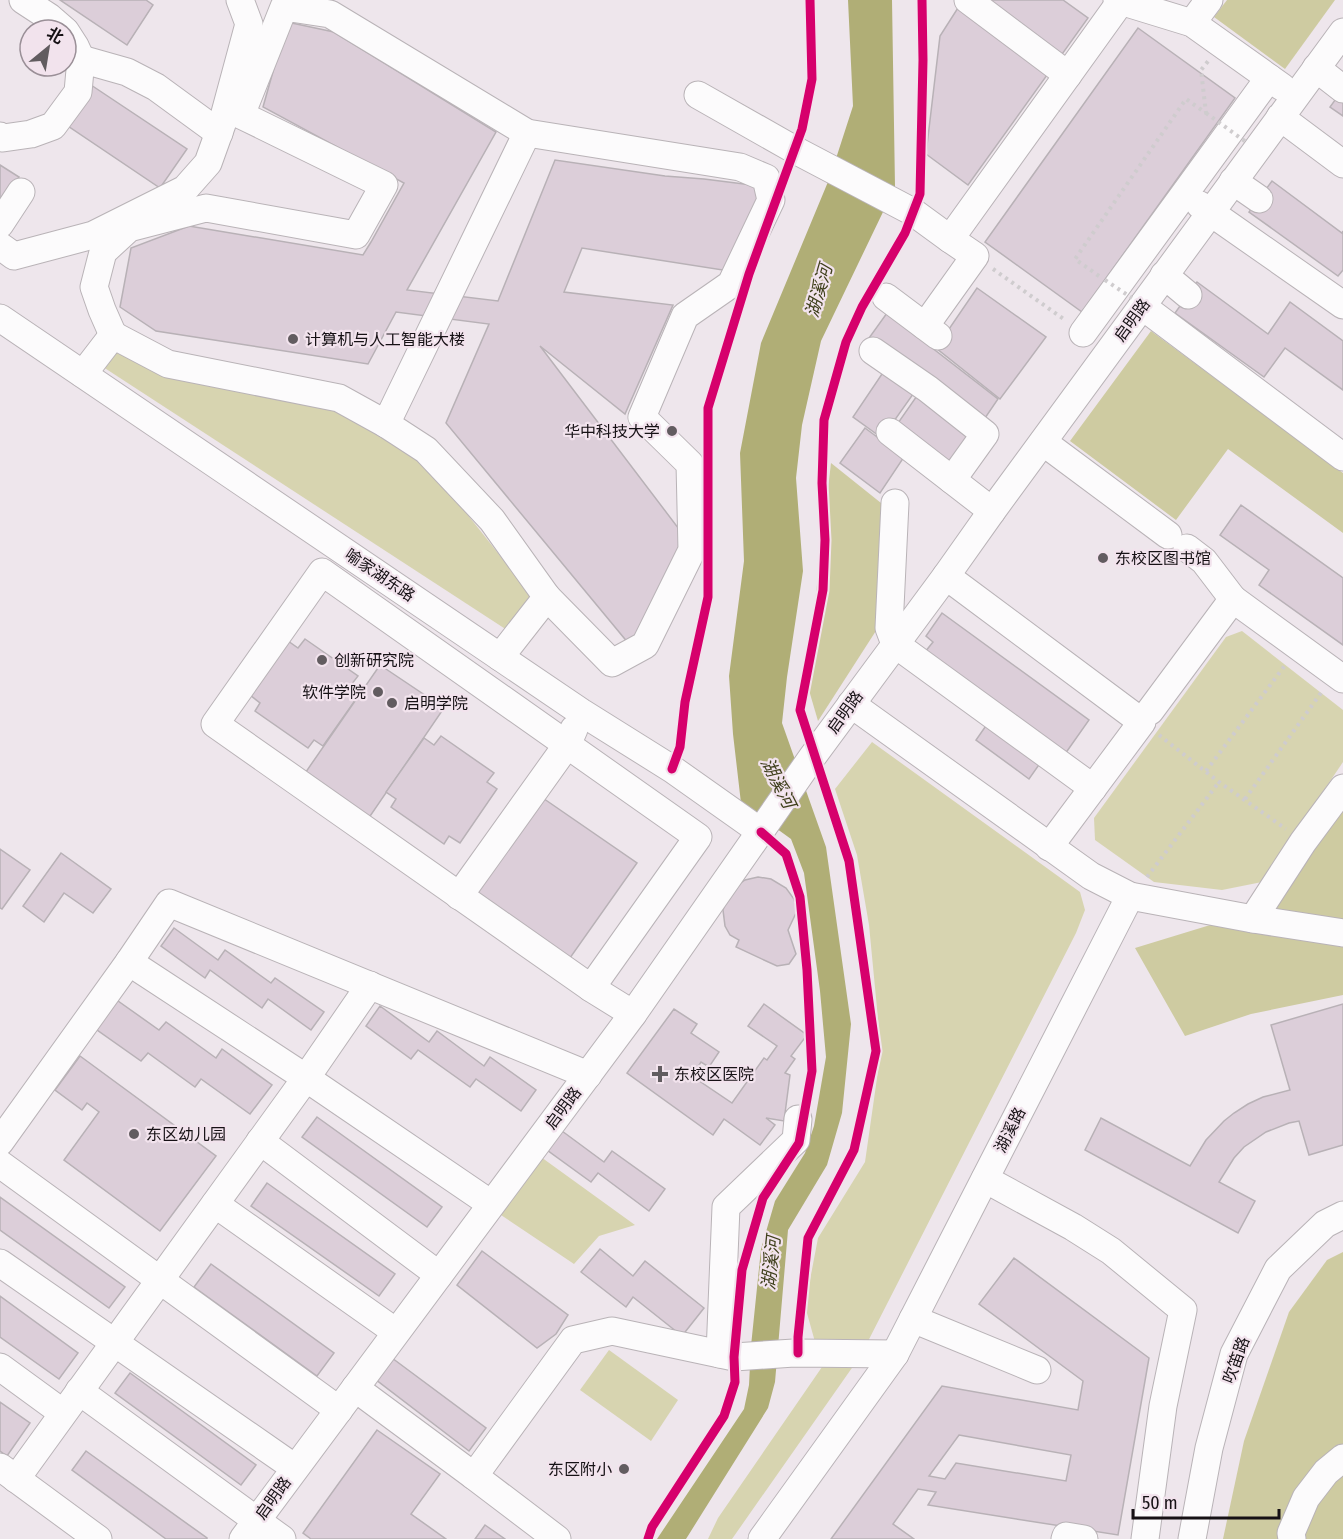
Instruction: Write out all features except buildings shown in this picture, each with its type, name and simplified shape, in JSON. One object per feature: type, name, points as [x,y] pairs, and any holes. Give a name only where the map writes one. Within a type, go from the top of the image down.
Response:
[{"type":"street","points":[[23,0],[50,18]]},
{"type":"street","points":[[0,246],[14,256],[93,236],[185,189],[208,163],[219,133],[249,24],[240,0]]},
{"type":"street","points":[[968,0],[1068,75]]},
{"type":"street","points":[[1192,23],[1209,0]]},
{"type":"street","points":[[950,239],[1119,1],[1192,23],[1269,78],[1287,107],[1343,164]]},
{"type":"street","points":[[284,7],[330,14],[527,133],[741,167],[766,178],[771,200],[731,285],[685,316],[642,417],[690,464],[692,550],[645,645],[612,663],[547,597],[492,520],[426,450],[339,398],[168,363],[113,335],[94,287],[103,252],[129,228],[206,208],[356,235],[384,185],[241,115],[284,7]]},
{"type":"street","name":"启明路","points":[[250,1530],[633,1014],[813,756],[1043,442],[1137,302],[1164,275],[1205,208],[1233,182],[1343,32]]},
{"type":"street","points":[[0,136],[3,138],[31,134],[53,126],[78,92],[81,59],[78,52]]},
{"type":"street","points":[[81,59],[127,72],[156,87],[219,133]]},
{"type":"street","points":[[1316,68],[1343,90]]},
{"type":"street","points":[[1077,328],[1269,78]]},
{"type":"street","points":[[698,95],[795,150],[906,208],[975,256],[932,331],[886,297]]},
{"type":"street","points":[[386,424],[527,133]]},
{"type":"street","points":[[1233,182],[1258,199]]},
{"type":"street","points":[[0,224],[21,192]]},
{"type":"street","points":[[1205,208],[1343,305]]},
{"type":"street","points":[[1164,275],[1188,295]]},
{"type":"street","points":[[1137,302],[1343,457]]},
{"type":"street","name":"喻家湖东路","points":[[0,318],[581,712],[672,769],[761,831]]},
{"type":"street","points":[[83,374],[113,335]]},
{"type":"street","points":[[873,351],[928,389],[985,434],[952,480]]},
{"type":"street","points":[[890,432],[992,511]]},
{"type":"street","points":[[1043,442],[1204,561],[1233,599],[1339,676]]},
{"type":"street","points":[[895,502],[889,628],[895,644],[1093,788]]},
{"type":"street","points":[[591,988],[698,837],[322,572],[215,724],[591,988],[633,1014]]},
{"type":"street","points":[[946,576],[1146,717]]},
{"type":"street","points":[[500,657],[547,597]]},
{"type":"street","points":[[1049,847],[1233,599]]},
{"type":"street","points":[[851,704],[1091,876],[1130,896],[1343,933]]},
{"type":"street","points":[[459,896],[567,745],[581,712]]},
{"type":"street","points":[[1253,919],[1303,842],[1343,788]]},
{"type":"street","name":"湖溪路","points":[[762,1539],[895,1354],[1130,896]]},
{"type":"street","points":[[0,1142],[169,903],[588,1075]]},
{"type":"street","points":[[129,962],[306,1078],[491,1204]]},
{"type":"street","points":[[98,1539],[8,1473],[63,1413],[306,1078],[370,985]]},
{"type":"street","points":[[727,1356],[726,1207],[796,1140],[798,1119]]},
{"type":"street","points":[[260,1141],[439,1275]]},
{"type":"street","points":[[0,1164],[339,1410]]},
{"type":"street","points":[[985,1179],[1073,1227],[1111,1251],[1183,1310],[1163,1406],[1145,1539]]},
{"type":"street","points":[[215,1204],[396,1332]]},
{"type":"street","name":"吹笛路","points":[[1192,1539],[1209,1448],[1234,1354],[1278,1269],[1325,1224],[1343,1215]]},
{"type":"street","points":[[0,1263],[295,1468]]},
{"type":"street","points":[[913,1319],[1037,1370]]},
{"type":"street","points":[[474,1476],[573,1340],[612,1331],[727,1356],[794,1353],[895,1354]]},
{"type":"street","points":[[0,1367],[63,1413]]},
{"type":"street","points":[[355,1388],[556,1539]]},
{"type":"street","points":[[79,1391],[250,1530],[282,1539]]},
{"type":"street","points":[[1292,1539],[1291,1533],[1306,1498],[1326,1472],[1343,1458]]},
{"type":"street","points":[[1065,1539],[1066,1536],[1084,1539]]},
{"type":"path","points":[[1201,70],[1206,113]]},
{"type":"path","points":[[1137,302],[1075,259],[1186,99],[1246,142]]},
{"type":"path","points":[[975,256],[1077,328]]},
{"type":"path","points":[[1206,771],[1299,647]]},
{"type":"path","points":[[1245,799],[1339,676]]},
{"type":"path","points":[[1146,717],[1219,782],[1303,842]]},
{"type":"path","points":[[1130,896],[1219,782]]},
{"type":"shaded area","points":[[1227,0],[1335,0],[1285,69],[1214,17]]},
{"type":"shaded area","points":[[1151,331],[1343,473],[1343,533],[1228,449],[1176,520],[1070,441]]},
{"type":"shaded area","points":[[112,345],[335,403],[421,456],[535,601],[510,632],[100,365]]},
{"type":"shaded area","points":[[831,463],[881,503],[881,623],[818,721],[806,680]]},
{"type":"shaded area","points":[[1242,631],[1343,710],[1343,762],[1262,882],[1222,890],[1154,882],[1095,840],[1094,818],[1226,637]]},
{"type":"shaded area","points":[[872,742],[1080,892],[1085,910],[1076,933],[861,1355],[732,1539],[708,1539],[718,1518],[822,1367],[805,1306],[818,1238],[865,1162],[881,1050],[869,925],[857,855],[835,789]]},
{"type":"shaded area","points":[[1343,801],[1343,995],[1251,1014],[1185,1036],[1135,948],[1256,911]]},
{"type":"shaded area","points":[[534,1152],[635,1225],[599,1236],[574,1264],[492,1209]]},
{"type":"shaded area","points":[[1343,1252],[1343,1539],[1223,1539],[1244,1441],[1289,1312],[1327,1260]]},
{"type":"shaded area","points":[[609,1350],[678,1400],[651,1441],[580,1390]]},
{"type":"water","name":"湖溪河","points":[[848,0],[892,0],[895,187],[821,341],[802,425],[796,478],[803,571],[782,723],[826,847],[851,1024],[842,1113],[827,1165],[788,1230],[775,1382],[768,1408],[686,1539],[657,1539],[744,1409],[749,1385],[761,1249],[775,1201],[805,1153],[814,1126],[826,1057],[820,991],[804,873],[791,839],[741,803],[729,676],[744,561],[740,453],[761,343],[830,177],[853,106]]},
{"type":"cycle path","points":[[672,769],[680,747],[685,702],[708,597],[708,408],[749,274],[802,129],[812,79],[810,0]]},
{"type":"cycle path","points":[[798,1353],[808,1238],[854,1150],[876,1051],[849,861],[800,710],[823,590],[824,420],[846,342],[862,307],[905,233],[920,194],[922,0]]},
{"type":"cycle path","points":[[648,1539],[652,1527],[724,1416],[735,1382],[734,1357],[742,1270],[763,1198],[799,1143],[812,1071],[807,970],[800,897],[786,854],[761,832]]},
{"type":"place","name":"计算机与人工智能大楼","points":[[293,339]]},
{"type":"place","name":"华中科技大学","points":[[672,431]]},
{"type":"place","name":"东校区图书馆","points":[[1103,558]]},
{"type":"place","name":"创新研究院","points":[[322,660]]},
{"type":"place","name":"软件学院","points":[[378,692]]},
{"type":"place","name":"启明学院","points":[[392,703]]},
{"type":"place","name":"东校区医院","points":[[660,1074]]},
{"type":"place","name":"东区幼儿园","points":[[134,1134]]},
{"type":"place","name":"东区附小","points":[[624,1469]]}]
